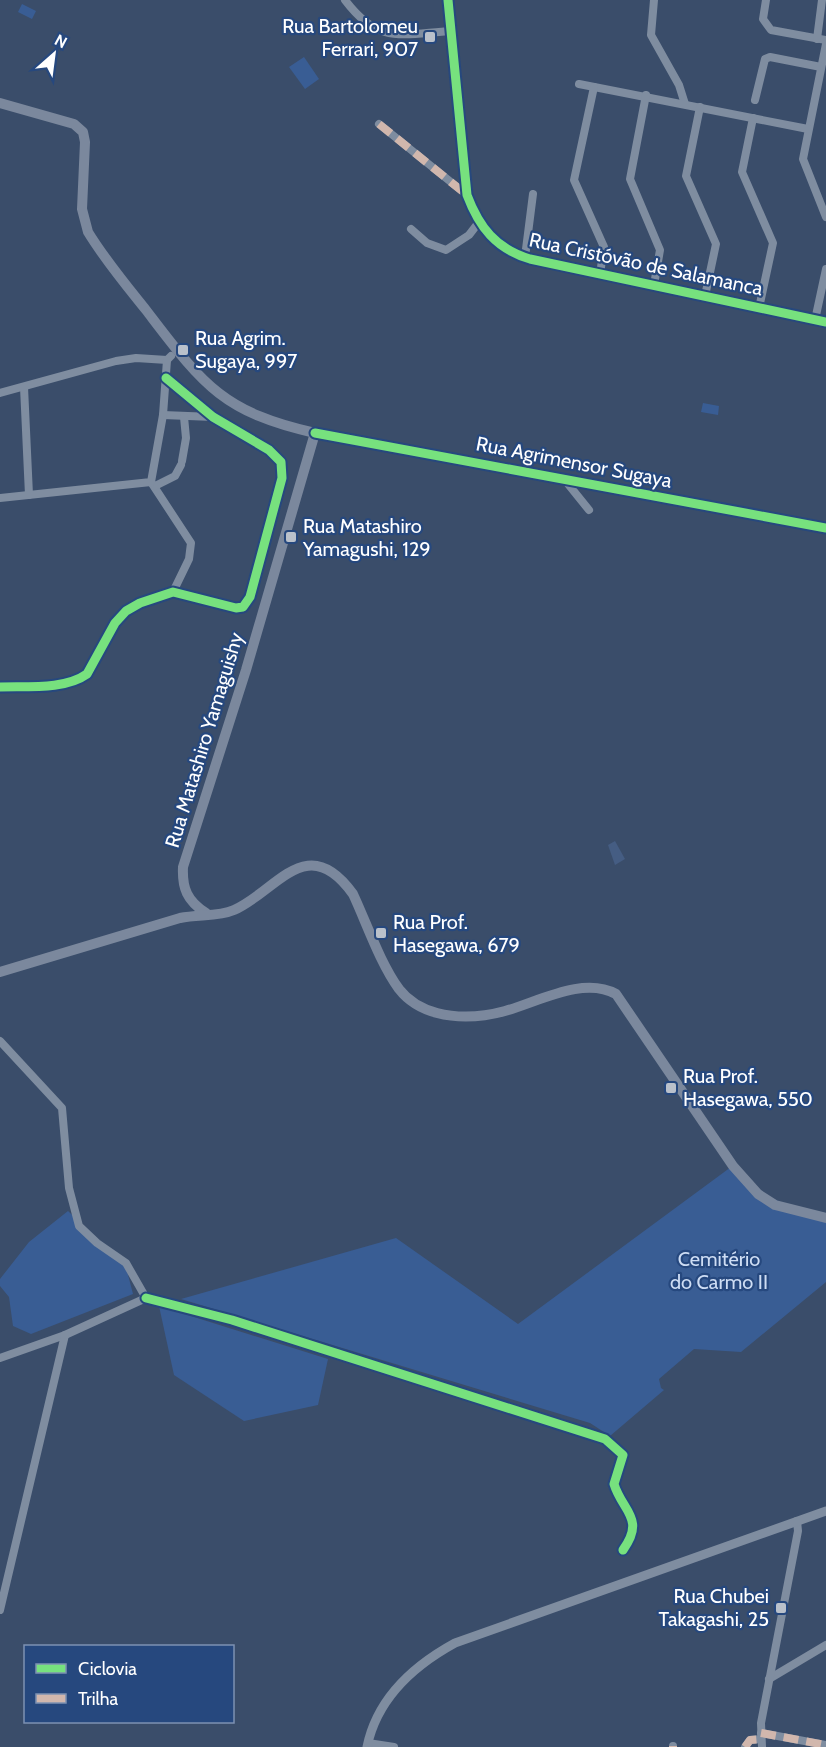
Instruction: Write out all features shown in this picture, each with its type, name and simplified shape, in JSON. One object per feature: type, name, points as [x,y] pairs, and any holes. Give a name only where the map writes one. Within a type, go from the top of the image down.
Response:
[{"type":"main road","name":"Rua Agrimensor Sugaya","points":[[0,103],[74,124],[83,132],[82,209],[88,232],[172,355],[202,381],[238,407],[281,425],[315,433]]},
{"type":"main road","name":"Rua Matashiro Yamaguishy","points":[[206,913],[193,904],[187,896],[182,881],[183,867],[246,670],[315,433]]},
{"type":"main road","points":[[0,972],[206,913],[219,914],[237,908],[291,870],[309,867],[324,868],[344,882],[353,894],[399,989],[419,1007],[442,1014],[467,1017],[506,1011],[568,991],[593,988],[609,990],[625,1003],[733,1166],[758,1194],[775,1205],[826,1218]]},
{"type":"street","points":[[345,0],[364,22],[386,34],[451,31]]},
{"type":"street","name":"Rua Cristóvão de Salamanca","points":[[448,0],[467,195],[479,222],[496,242],[525,257],[826,322]]},
{"type":"street","points":[[654,0],[651,35],[679,85],[685,104]]},
{"type":"street","points":[[766,0],[764,19],[771,30],[826,42],[803,159],[804,168],[826,217]]},
{"type":"street","points":[[817,39],[822,0]]},
{"type":"street","points":[[755,100],[765,59],[770,57],[821,67]]},
{"type":"street","points":[[579,84],[646,95],[808,129]]},
{"type":"street","points":[[594,87],[574,180],[604,248],[600,274]]},
{"type":"street","points":[[646,95],[630,179],[660,250],[654,285]]},
{"type":"street","points":[[700,107],[686,176],[716,244],[705,296]]},
{"type":"street","points":[[753,118],[742,172],[773,243],[759,308]]},
{"type":"street","points":[[379,124],[467,195]]},
{"type":"street","points":[[525,257],[533,194]]},
{"type":"street","points":[[411,229],[427,243],[446,250],[469,235],[479,222]]},
{"type":"street","points":[[815,320],[826,269]]},
{"type":"street","points":[[0,393],[116,361],[172,355],[166,378],[153,484],[191,543],[189,559],[173,592]]},
{"type":"street","points":[[0,687],[45,685],[80,679],[87,674],[115,623],[126,611],[157,596],[173,592],[229,607],[243,607],[250,597],[283,470],[278,457],[213,417],[166,378]]},
{"type":"street","points":[[24,387],[29,495]]},
{"type":"street","points":[[163,415],[213,417]]},
{"type":"street","points":[[0,498],[153,484],[175,476],[181,463],[186,438],[184,417]]},
{"type":"street","name":"Rua Agrimensor Sugaya","points":[[315,433],[826,528]]},
{"type":"street","points":[[564,479],[589,510]]},
{"type":"street","points":[[0,1041],[62,1108],[69,1188],[79,1226],[97,1243],[126,1263],[146,1298]]},
{"type":"street","points":[[0,1358],[65,1335],[146,1298],[232,1320],[605,1439],[622,1455],[614,1484],[630,1511],[633,1522],[630,1538],[623,1550]]},
{"type":"street","points":[[0,1610],[65,1335]]},
{"type":"street","points":[[394,1747],[368,1745],[385,1702],[398,1685],[432,1655],[455,1643],[826,1511]]},
{"type":"street","points":[[761,1740],[769,1679],[798,1531],[797,1521]]},
{"type":"street","points":[[769,1679],[826,1645]]},
{"type":"street","points":[[745,1747],[750,1740],[826,1745]]},
{"type":"green space","points":[[22,4],[36,11],[32,19],[18,12]]},
{"type":"green space","points":[[304,57],[319,79],[305,89],[289,67]]},
{"type":"green space","points":[[703,403],[719,406],[718,415],[701,412]]},
{"type":"green space","name":"Cemitério do Carmo II","points":[[731,1167],[747,1187],[826,1222],[826,1282],[741,1352],[694,1349],[659,1379],[661,1388],[664,1390],[610,1436],[590,1423],[181,1299],[396,1238],[518,1324]]},
{"type":"green space","points":[[68,1211],[126,1267],[133,1294],[31,1334],[13,1326],[9,1297],[0,1286],[0,1279],[29,1242]]},
{"type":"green space","points":[[159,1306],[328,1359],[318,1405],[244,1421],[174,1375]]},
{"type":"shaded area","points":[[615,841],[625,859],[615,865],[608,845]]},
{"type":"marked path","points":[[379,124],[467,195]]},
{"type":"marked path","points":[[761,1733],[826,1745]]},
{"type":"marked path","points":[[745,1747],[750,1740],[761,1739]]},
{"type":"cycle path","points":[[448,0],[467,195],[483,227],[498,243],[530,259],[826,322]]},
{"type":"cycle path","points":[[0,687],[57,685],[68,683],[87,674],[115,623],[126,611],[140,603],[173,592],[236,608],[243,607],[250,597],[282,478],[281,462],[269,450],[213,417],[166,378]]},
{"type":"cycle path","points":[[315,433],[826,528]]},
{"type":"cycle path","points":[[146,1298],[232,1320],[605,1439],[623,1455],[614,1484],[632,1522],[630,1539],[623,1550]]},
{"type":"place","name":"Rua Bartolomeu Ferrari, 907","points":[[430,37]]},
{"type":"place","name":"Rua Agrim. Sugaya, 997","points":[[183,350]]},
{"type":"place","name":"Rua Matashiro Yamagushi, 129","points":[[291,537]]},
{"type":"place","name":"Rua Prof. Hasegawa, 679","points":[[381,933]]},
{"type":"place","name":"Rua Prof. Hasegawa, 550","points":[[671,1088]]},
{"type":"place","name":"Rua Chubei Takagashi, 25","points":[[781,1608]]}]
